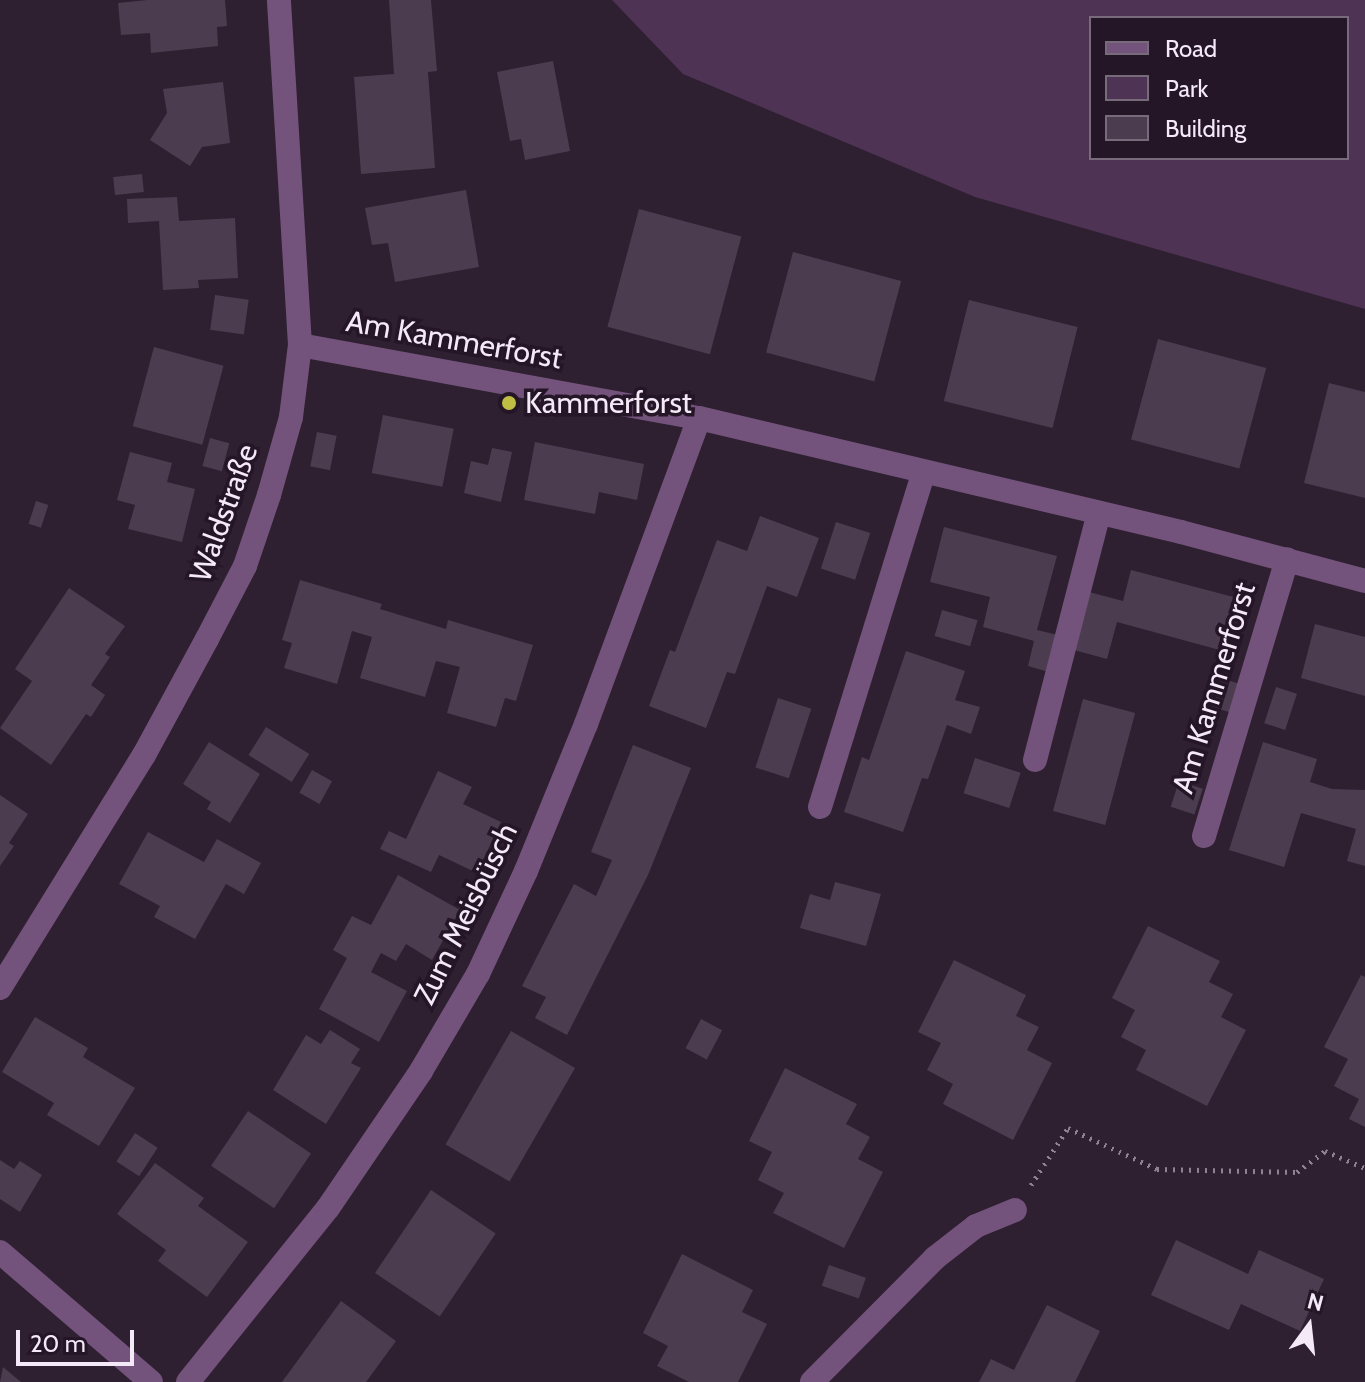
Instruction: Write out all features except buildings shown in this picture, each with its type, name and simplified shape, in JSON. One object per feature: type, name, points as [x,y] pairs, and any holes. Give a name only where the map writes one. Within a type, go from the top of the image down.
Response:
[{"type":"street","name":"Waldstraße","points":[[0,988],[144,755],[245,566],[291,417],[300,345],[279,0]]},
{"type":"street","name":"Am Kammerforst","points":[[300,345],[699,418],[1287,559],[1365,581]]},
{"type":"street","name":"Zum Meisbüsch","points":[[188,1382],[328,1208],[421,1071],[478,974],[526,871],[586,724],[699,418]]},
{"type":"street","points":[[820,807],[924,472]]},
{"type":"street","points":[[1035,760],[1099,513]]},
{"type":"street","name":"Am Kammerforst","points":[[1204,836],[1287,559]]},
{"type":"street","points":[[812,1382],[935,1258],[976,1226],[1015,1210]]},
{"type":"street","points":[[0,1252],[151,1382]]},
{"type":"path","points":[[1015,1210],[1068,1128],[1157,1169],[1297,1172],[1325,1151],[1365,1168]]},
{"type":"green space","points":[[612,0],[1365,0],[1365,309],[975,197],[683,74]]},
{"type":"place","name":"Kammerforst","points":[[509,403]]}]
